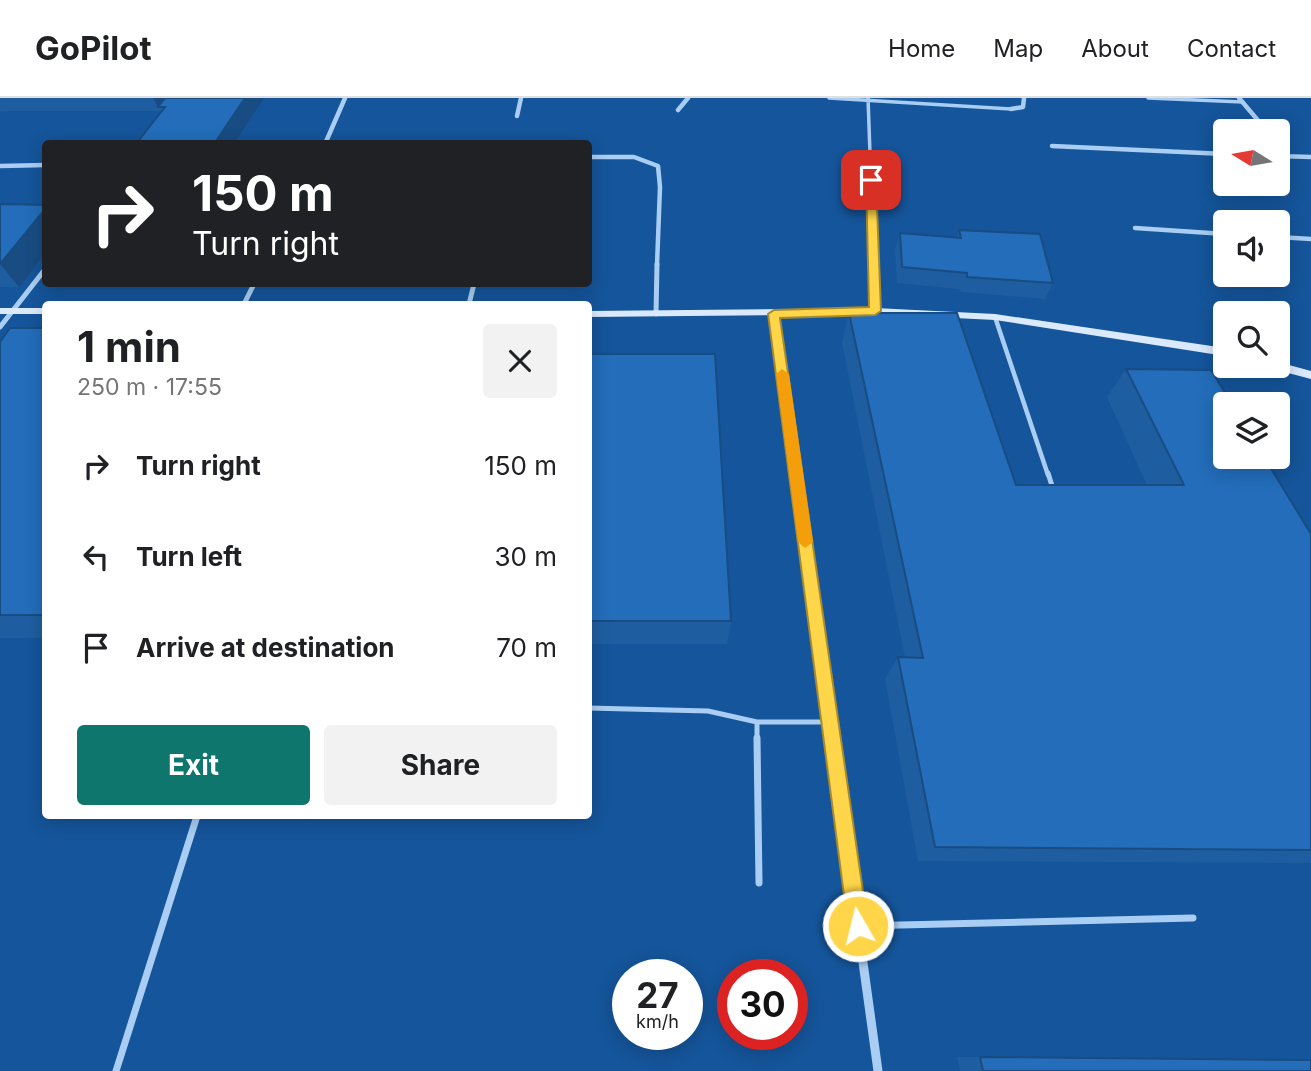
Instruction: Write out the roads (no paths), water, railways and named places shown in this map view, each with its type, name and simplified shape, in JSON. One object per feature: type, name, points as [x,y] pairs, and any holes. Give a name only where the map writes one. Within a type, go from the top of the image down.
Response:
[{"type":"street","points":[[327,140],[345,98]]},
{"type":"street","points":[[517,116],[521,98]]},
{"type":"street","points":[[678,110],[688,98]]},
{"type":"street","points":[[1011,109],[1023,107],[1024,98]]},
{"type":"street","points":[[1241,100],[1256,119]]},
{"type":"street","points":[[1052,146],[1213,153]]},
{"type":"street","points":[[1290,156],[1311,158]]},
{"type":"street","points":[[592,157],[637,157],[649,159],[658,166],[660,187],[656,314]]},
{"type":"street","points":[[0,166],[42,165]]},
{"type":"street","points":[[1135,228],[1213,233]]},
{"type":"street","points":[[1290,238],[1311,239]]},
{"type":"street","points":[[0,327],[42,273]]},
{"type":"street","points":[[0,311],[42,311]]},
{"type":"street","points":[[592,314],[875,311],[995,317],[1213,350]]},
{"type":"street","points":[[774,314],[878,1071]]},
{"type":"street","points":[[1290,369],[1311,374]]},
{"type":"lane","points":[[829,98],[1011,109]]},
{"type":"lane","points":[[1148,98],[1241,100]]},
{"type":"lane","points":[[868,99],[875,311]]},
{"type":"lane","points":[[995,317],[1053,489]]},
{"type":"lane","points":[[592,708],[708,710],[757,722],[830,722]]},
{"type":"lane","points":[[757,722],[759,883]]},
{"type":"lane","points":[[116,1071],[196,819]]},
{"type":"lane","points":[[858,926],[1193,918]]}]
